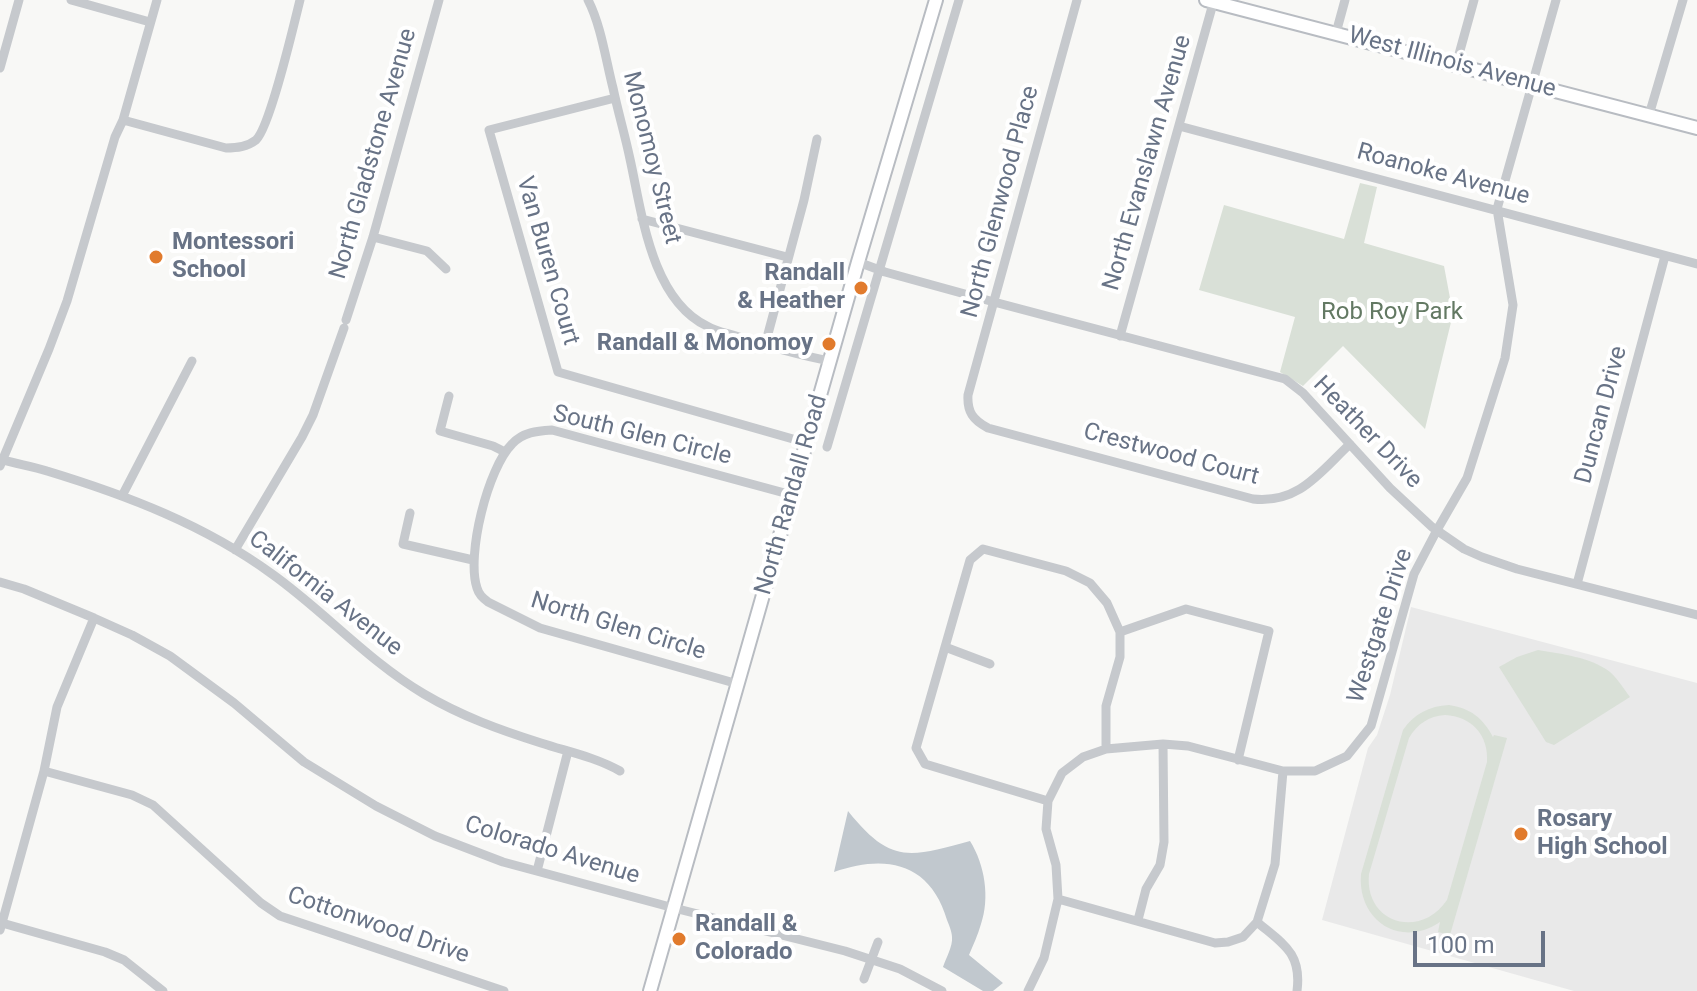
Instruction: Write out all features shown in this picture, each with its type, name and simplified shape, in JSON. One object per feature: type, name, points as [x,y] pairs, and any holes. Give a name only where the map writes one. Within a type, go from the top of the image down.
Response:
[{"type":"main road","name":"North Randall Road","points":[[650,991],[936,0]]},
{"type":"main road","name":"West Illinois Avenue","points":[[1211,1],[1697,128]]},
{"type":"street","points":[[0,68],[19,0]]},
{"type":"street","points":[[71,0],[150,22]]},
{"type":"street","points":[[1,462],[67,301],[157,0]]},
{"type":"street","points":[[123,120],[226,148],[241,147],[255,141],[267,118],[300,0]]},
{"type":"street","name":"North Gladstone Avenue","points":[[235,550],[313,415],[373,237],[439,0]]},
{"type":"street","name":"Monomoy Street","points":[[588,0],[631,160],[642,219],[660,273],[672,294],[685,310],[706,326],[796,355],[830,361]]},
{"type":"street","name":"North Randall Road","points":[[827,447],[959,0]]},
{"type":"street","name":"North Glenwood Place","points":[[970,414],[968,395],[1077,0]]},
{"type":"street","points":[[1336,33],[1345,0]]},
{"type":"street","points":[[1456,65],[1474,0]]},
{"type":"street","name":"Westgate Drive","points":[[1048,801],[1062,773],[1083,757],[1106,749],[1163,744],[1188,746],[1283,771],[1315,771],[1347,756],[1371,726],[1414,574],[1467,478],[1505,358],[1513,305],[1497,209],[1556,0]]},
{"type":"street","points":[[1649,115],[1683,0]]},
{"type":"street","name":"North Evanslawn Avenue","points":[[1120,336],[1211,1]]},
{"type":"street","name":"Van Buren Court","points":[[615,98],[489,130],[558,372],[807,443]]},
{"type":"street","name":"Roanoke Avenue","points":[[1179,126],[1697,264]]},
{"type":"street","points":[[765,345],[817,139]]},
{"type":"street","points":[[642,219],[787,257]]},
{"type":"street","points":[[373,237],[427,251],[446,269]]},
{"type":"street","name":"Duncan Drive","points":[[1577,584],[1665,256]]},
{"type":"street","name":"Heather Drive","points":[[858,262],[994,302],[1285,379],[1303,393],[1390,488],[1437,530],[1464,549],[1517,569],[1697,615]]},
{"type":"street","points":[[122,496],[192,361]]},
{"type":"street","points":[[410,513],[403,544],[473,560],[477,528],[492,479],[505,452],[440,431],[449,396]]},
{"type":"street","name":"Crestwood Court","points":[[970,414],[988,428],[1253,499],[1281,499],[1295,493],[1350,444]]},
{"type":"street","name":"South Glen Circle","points":[[505,452],[523,435],[552,430],[792,495]]},
{"type":"street","name":"California Avenue","points":[[1,462],[45,470],[158,509],[271,573],[369,655],[422,693],[496,729],[601,760],[620,771]]},
{"type":"street","points":[[1028,991],[1044,958],[1058,899],[1056,865],[1046,829],[1048,801],[925,764],[916,748],[970,560],[983,549],[1066,571],[1090,583],[1107,603],[1120,632],[1120,657],[1106,706],[1106,749]]},
{"type":"street","name":"North Glen Circle","points":[[473,560],[481,597],[507,613],[540,628],[738,684]]},
{"type":"street","name":"Colorado Avenue","points":[[0,582],[94,618],[170,656],[234,703],[304,762],[376,806],[435,836],[503,862],[845,951],[900,969],[942,991]]},
{"type":"street","points":[[1120,632],[1186,609],[1269,631],[1238,760]]},
{"type":"street","points":[[94,618],[57,707],[44,771],[1,927],[105,952],[124,960],[160,989]]},
{"type":"street","points":[[945,647],[990,664]]},
{"type":"street","points":[[1138,920],[1146,889],[1160,865],[1164,842],[1163,744]]},
{"type":"street","points":[[537,871],[568,751]]},
{"type":"street","name":"Cottonwood Drive","points":[[44,771],[132,795],[153,805],[261,903],[280,916],[504,991]]},
{"type":"street","points":[[1058,899],[1215,943],[1243,937],[1257,922],[1275,864],[1283,771]]},
{"type":"street","points":[[1257,922],[1289,948],[1296,961],[1299,978],[1297,991]]},
{"type":"street","points":[[864,979],[878,942]]},
{"type":"shaded area","name":"Rosary High School","points":[[1411,607],[1697,683],[1697,991],[1574,991],[1322,920],[1368,748],[1377,735],[1390,695]]},
{"type":"shaded area","points":[[848,811],[877,841],[903,852],[932,851],[970,841],[979,860],[985,903],[969,955],[1003,983],[993,991],[983,991],[943,967],[951,944],[951,931],[939,901],[917,875],[888,864],[871,864],[834,872]]},
{"type":"green space","name":"Rob Roy Park","points":[[1360,183],[1377,187],[1364,243],[1444,266],[1453,314],[1425,429],[1343,346],[1303,386],[1280,372],[1295,317],[1199,290],[1224,205],[1344,239]]},
{"type":"green space","points":[[1538,650],[1576,657],[1602,667],[1616,678],[1630,697],[1554,745],[1546,742],[1499,667]]},
{"type":"green space","points":[[1442,706],[1457,706],[1470,711],[1485,724],[1493,737],[1507,738],[1450,935],[1438,932],[1440,922],[1425,930],[1396,931],[1374,917],[1366,905],[1361,874],[1403,730],[1417,715]],"holes":[[[1454,716],[1476,729],[1485,743],[1487,762],[1447,900],[1423,920],[1396,920],[1384,914],[1375,904],[1369,874],[1409,738],[1429,719]]]},
{"type":"place","name":"Montessori School","points":[[156,257]]},
{"type":"place","name":"Randall & Heather","points":[[861,288]]},
{"type":"place","name":"Randall & Monomoy","points":[[829,344]]},
{"type":"place","name":"Rosary High School","points":[[1521,834]]},
{"type":"place","name":"Randall & Colorado","points":[[679,939]]}]
